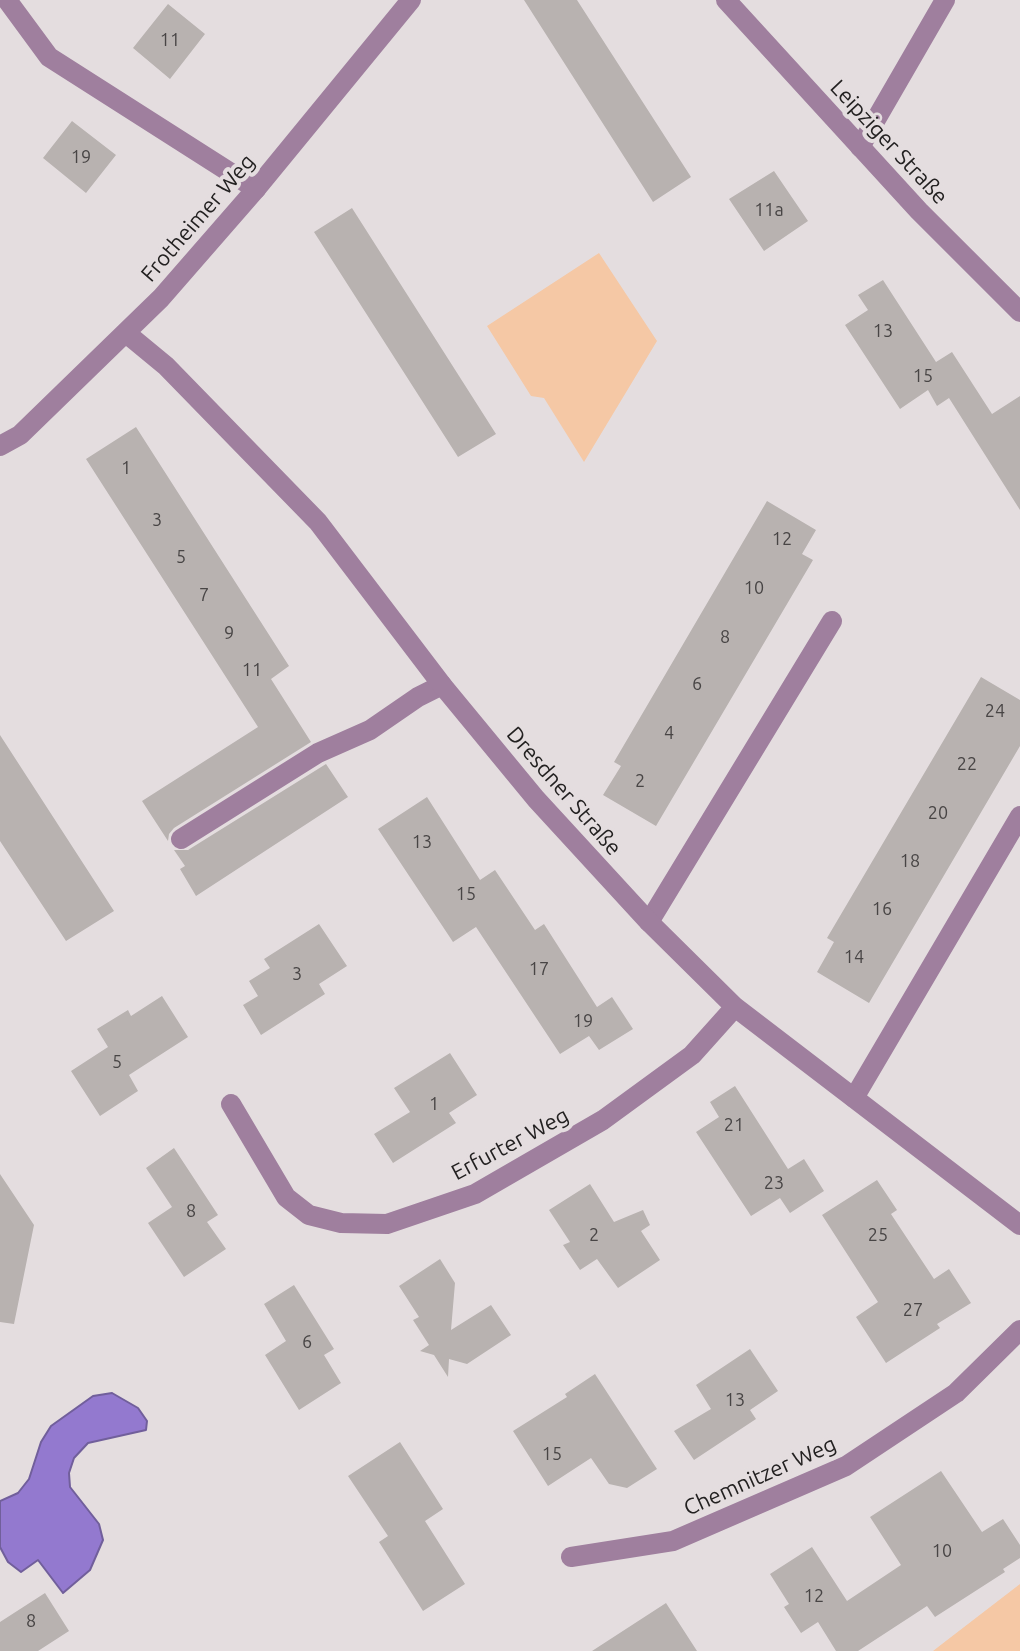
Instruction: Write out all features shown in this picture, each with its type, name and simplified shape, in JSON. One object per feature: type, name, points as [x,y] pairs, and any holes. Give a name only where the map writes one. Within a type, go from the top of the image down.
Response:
[{"type":"street","points":[[7,0],[49,57],[256,189]]},
{"type":"street","name":"Frotheimer Weg","points":[[0,446],[20,435],[161,298],[256,189],[411,0]]},
{"type":"street","name":"Leipziger Straße","points":[[726,0],[919,211],[1020,312]]},
{"type":"street","points":[[860,147],[945,0]]},
{"type":"street","name":"Dresdner Straße","points":[[126,333],[166,366],[318,522],[442,685],[536,799],[649,922],[735,1007],[1020,1225]]},
{"type":"street","points":[[649,922],[832,621]]},
{"type":"street","points":[[181,839],[318,753],[370,730],[418,697],[442,685]]},
{"type":"street","points":[[854,1098],[1020,816]]},
{"type":"street","name":"Erfurter Weg","points":[[231,1104],[286,1197],[309,1215],[341,1223],[387,1224],[475,1194],[603,1120],[692,1055],[735,1007]]},
{"type":"street","name":"Chemnitzer Weg","points":[[571,1557],[673,1541],[846,1466],[956,1393],[1020,1330]]},
{"type":"shaded area","points":[[599,253],[657,341],[584,462],[544,398],[531,396],[487,326]]},
{"type":"shaded area","points":[[112,1393],[138,1408],[147,1421],[146,1430],[88,1443],[74,1458],[69,1473],[70,1487],[99,1524],[103,1540],[90,1570],[63,1593],[38,1560],[21,1572],[8,1562],[0,1547],[0,1501],[18,1493],[29,1479],[41,1442],[51,1426],[93,1396]]},
{"type":"shaded area","points":[[1020,1584],[1020,1651],[933,1651],[942,1644]]},
{"type":"building","points":[[524,0],[577,0],[691,177],[653,202]]},
{"type":"building","points":[[168,4],[205,34],[170,79],[133,48]]},
{"type":"building","points":[[72,121],[116,155],[86,193],[43,158]]},
{"type":"building","points":[[774,171],[808,221],[764,251],[729,199]]},
{"type":"building","points":[[352,208],[496,434],[458,457],[314,232]]},
{"type":"building","points":[[883,280],[936,362],[952,352],[992,414],[1020,396],[1020,510],[949,398],[937,406],[928,390],[900,409],[845,325],[868,310],[858,295]]},
{"type":"building","points":[[136,427],[289,666],[271,679],[311,742],[174,828],[168,841],[142,801],[258,727],[86,459]]},
{"type":"building","points":[[767,501],[816,530],[802,554],[813,560],[656,826],[603,795],[621,766],[614,762]]},
{"type":"building","points":[[981,677],[1020,700],[1020,746],[869,1003],[817,972],[834,942],[827,938]]},
{"type":"building","points":[[0,735],[114,911],[66,941],[0,841]]},
{"type":"building","points":[[326,764],[348,797],[196,896],[180,869],[185,866],[174,850],[188,850]]},
{"type":"building","points":[[427,797],[480,880],[495,870],[535,930],[544,924],[597,1007],[612,997],[633,1029],[599,1050],[589,1036],[560,1054],[476,927],[453,942],[378,829]]},
{"type":"building","points":[[319,924],[347,966],[319,984],[325,994],[261,1035],[243,1005],[258,996],[249,981],[270,968],[264,959]]},
{"type":"building","points":[[162,996],[188,1037],[129,1075],[138,1091],[100,1116],[71,1071],[108,1047],[97,1029],[128,1010],[131,1016]]},
{"type":"building","points":[[450,1053],[477,1095],[449,1113],[456,1123],[393,1163],[374,1134],[410,1112],[394,1088]]},
{"type":"building","points":[[735,1086],[788,1169],[804,1159],[824,1191],[790,1213],[780,1198],[751,1216],[696,1132],[719,1117],[710,1102]]},
{"type":"building","points":[[174,1148],[218,1215],[207,1222],[226,1249],[184,1277],[148,1223],[172,1207],[146,1168]]},
{"type":"building","points":[[0,1174],[34,1225],[14,1324],[0,1322]]},
{"type":"building","points":[[877,1180],[897,1210],[891,1214],[934,1279],[949,1269],[971,1303],[937,1324],[940,1328],[886,1363],[856,1317],[878,1302],[822,1215]]},
{"type":"building","points":[[590,1184],[614,1222],[643,1210],[650,1225],[641,1231],[660,1260],[618,1288],[597,1259],[580,1270],[563,1245],[570,1242],[549,1210]]},
{"type":"building","points":[[440,1259],[455,1283],[451,1330],[491,1305],[511,1335],[467,1364],[449,1359],[448,1377],[434,1355],[420,1351],[429,1345],[413,1320],[419,1317],[399,1286]]},
{"type":"building","points":[[294,1285],[334,1349],[324,1355],[341,1383],[299,1410],[265,1355],[286,1341],[264,1304]]},
{"type":"building","points":[[750,1349],[778,1391],[750,1410],[756,1419],[694,1460],[674,1431],[711,1409],[696,1385]]},
{"type":"building","points":[[595,1374],[657,1469],[627,1488],[609,1484],[591,1458],[548,1486],[513,1431],[567,1397],[565,1394]]},
{"type":"building","points":[[400,1442],[443,1509],[425,1521],[465,1584],[423,1611],[379,1542],[388,1536],[348,1476]]},
{"type":"building","points":[[941,1471],[982,1532],[1003,1519],[1020,1545],[1020,1558],[1003,1569],[1005,1572],[935,1617],[927,1606],[858,1651],[836,1651],[818,1622],[801,1633],[784,1607],[789,1604],[770,1574],[812,1547],[847,1601],[901,1565],[870,1517]]},
{"type":"building","points":[[45,1593],[69,1631],[38,1651],[0,1651],[0,1622]]},
{"type":"building","points":[[666,1603],[697,1651],[592,1651]]}]
